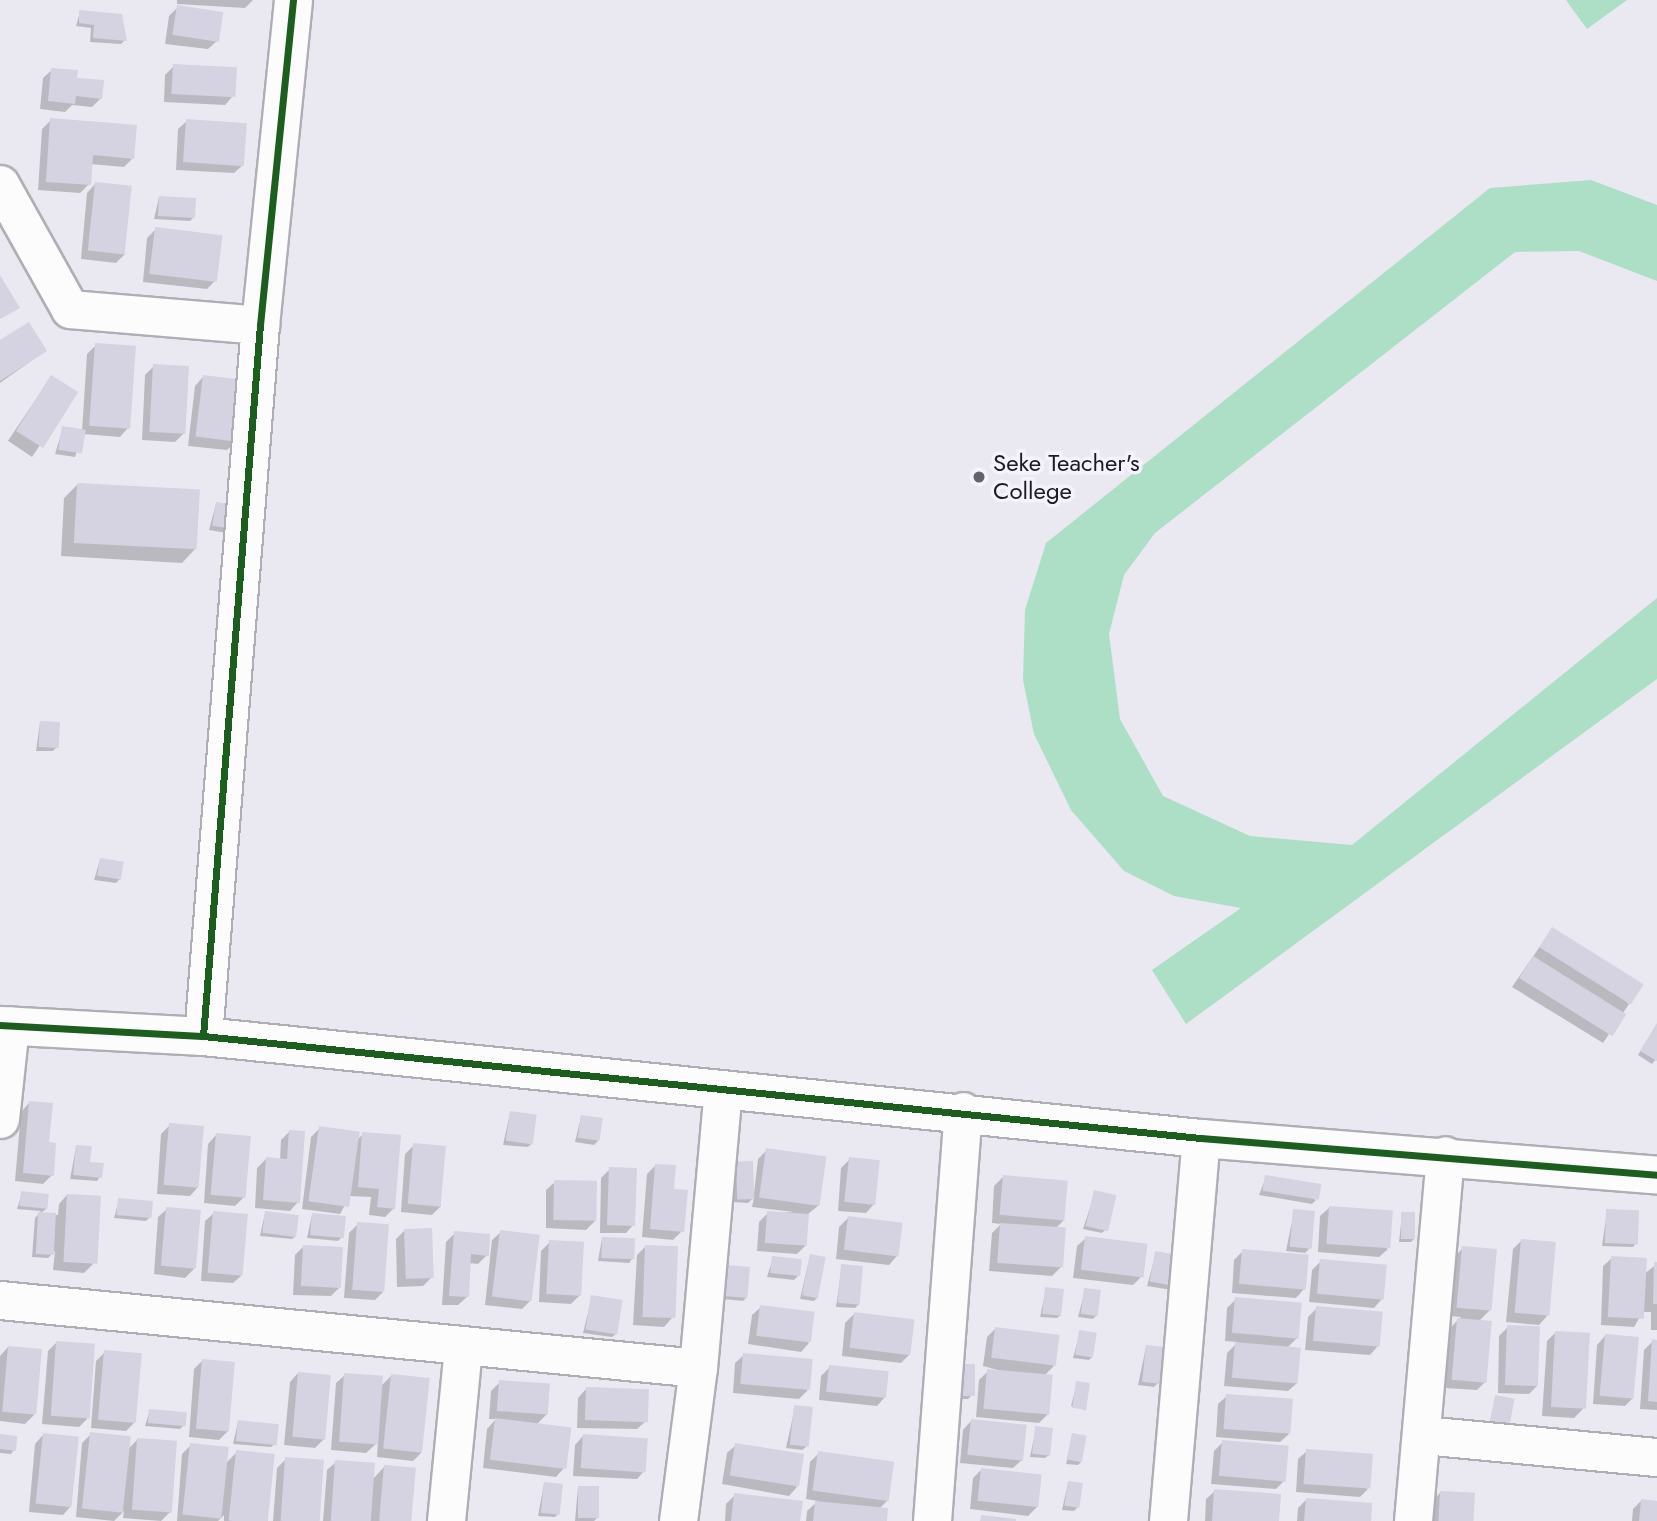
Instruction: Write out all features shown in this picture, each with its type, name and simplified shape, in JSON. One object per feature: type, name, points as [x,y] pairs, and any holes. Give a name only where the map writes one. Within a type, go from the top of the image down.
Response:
[{"type":"street","points":[[203,1036],[260,325],[293,0]]},
{"type":"street","points":[[0,184],[70,309],[260,325]]},
{"type":"street","points":[[0,1119],[5,1025],[203,1036],[723,1090],[963,1111],[1201,1138],[1446,1154],[1657,1175]]},
{"type":"street","points":[[678,1521],[698,1368],[723,1090]]},
{"type":"street","points":[[932,1521],[963,1111]]},
{"type":"street","points":[[1168,1521],[1201,1138]]},
{"type":"street","points":[[1413,1521],[1423,1435],[1446,1154]]},
{"type":"street","points":[[0,1300],[698,1368]]},
{"type":"street","points":[[446,1521],[463,1347]]},
{"type":"street","points":[[1423,1435],[1657,1457]]},
{"type":"green space","points":[[1566,0],[1627,0],[1587,29]]},
{"type":"green space","points":[[1591,180],[1657,205],[1657,281],[1579,251],[1515,252],[1155,533],[1124,575],[1109,634],[1120,719],[1163,796],[1250,836],[1352,845],[1657,598],[1657,679],[1186,1024],[1152,970],[1241,908],[1174,896],[1124,871],[1071,810],[1034,734],[1023,680],[1025,610],[1046,543],[1490,188]]},
{"type":"building","points":[[177,5],[223,12],[219,42],[172,35]]},
{"type":"building","points":[[79,10],[122,14],[127,41],[93,38],[94,25],[79,23]]},
{"type":"building","points":[[173,64],[237,67],[235,97],[171,94]]},
{"type":"building","points":[[51,68],[78,70],[77,78],[104,80],[102,99],[76,96],[75,104],[48,101]]},
{"type":"building","points":[[50,118],[137,125],[134,159],[93,155],[91,185],[46,182]]},
{"type":"building","points":[[186,119],[247,123],[244,166],[183,162]]},
{"type":"building","points":[[95,182],[132,186],[125,254],[88,251]]},
{"type":"building","points":[[159,196],[196,198],[195,218],[158,216]]},
{"type":"building","points":[[155,227],[222,235],[217,282],[149,274]]},
{"type":"building","points":[[0,275],[20,308],[0,319]]},
{"type":"building","points":[[29,322],[47,351],[0,381],[0,340]]},
{"type":"building","points":[[95,343],[136,346],[130,429],[89,426]]},
{"type":"building","points":[[153,364],[189,366],[185,434],[149,432]]},
{"type":"building","points":[[51,375],[78,392],[43,448],[16,431]]},
{"type":"building","points":[[203,375],[245,380],[237,442],[195,437]]},
{"type":"building","points":[[62,426],[86,430],[82,453],[58,450]]},
{"type":"building","points":[[77,483],[200,489],[197,549],[74,543]]},
{"type":"building","points":[[216,502],[236,505],[232,529],[212,526]]},
{"type":"building","points":[[40,721],[60,722],[59,748],[39,747]]},
{"type":"building","points":[[100,858],[124,862],[121,880],[97,876]]},
{"type":"building","points":[[1552,927],[1644,984],[1631,1005],[1539,947]]},
{"type":"building","points":[[1533,956],[1626,1014],[1613,1036],[1519,978]]},
{"type":"building","points":[[1657,1023],[1657,1061],[1640,1051]]},
{"type":"building","points":[[29,1101],[53,1103],[49,1142],[56,1143],[54,1176],[23,1173]]},
{"type":"building","points":[[510,1111],[537,1115],[533,1144],[506,1141]]},
{"type":"building","points":[[581,1115],[603,1118],[600,1141],[578,1138]]},
{"type":"building","points":[[169,1123],[204,1126],[198,1188],[164,1185]]},
{"type":"building","points":[[319,1126],[360,1132],[349,1207],[308,1201]]},
{"type":"building","points":[[289,1130],[305,1131],[300,1203],[263,1200],[266,1157],[287,1159]]},
{"type":"building","points":[[362,1132],[401,1135],[395,1209],[377,1207],[379,1189],[358,1187]]},
{"type":"building","points":[[216,1133],[251,1136],[245,1198],[211,1195]]},
{"type":"building","points":[[413,1143],[446,1146],[441,1207],[408,1204]]},
{"type":"building","points":[[76,1145],[92,1146],[90,1162],[104,1163],[102,1178],[73,1175]]},
{"type":"building","points":[[766,1148],[826,1156],[819,1206],[759,1198]]},
{"type":"building","points":[[849,1157],[880,1160],[875,1205],[844,1202]]},
{"type":"building","points":[[753,1161],[754,1199],[737,1200],[736,1162]]},
{"type":"building","points":[[655,1164],[676,1165],[674,1189],[688,1190],[684,1232],[650,1229]]},
{"type":"building","points":[[609,1167],[637,1168],[635,1226],[607,1225]]},
{"type":"building","points":[[1003,1175],[1068,1181],[1064,1221],[1000,1215]]},
{"type":"building","points":[[1265,1175],[1321,1184],[1319,1200],[1262,1191]]},
{"type":"building","points":[[554,1180],[597,1181],[596,1221],[553,1220]]},
{"type":"building","points":[[1094,1190],[1116,1195],[1108,1231],[1086,1226]]},
{"type":"building","points":[[21,1191],[49,1194],[47,1209],[19,1206]]},
{"type":"building","points":[[67,1194],[101,1196],[97,1264],[63,1262]]},
{"type":"building","points":[[118,1198],[153,1201],[151,1218],[117,1215]]},
{"type":"building","points":[[1329,1206],[1393,1210],[1390,1248],[1326,1244]]},
{"type":"building","points":[[166,1207],[201,1210],[196,1269],[161,1266]]},
{"type":"building","points":[[1293,1209],[1315,1211],[1312,1249],[1290,1247]]},
{"type":"building","points":[[1606,1209],[1639,1210],[1638,1244],[1605,1243]]},
{"type":"building","points":[[213,1211],[248,1214],[242,1276],[208,1273]]},
{"type":"building","points":[[265,1211],[299,1215],[296,1237],[262,1233]]},
{"type":"building","points":[[767,1211],[809,1214],[807,1246],[765,1243]]},
{"type":"building","points":[[38,1212],[56,1213],[54,1255],[36,1254]]},
{"type":"building","points":[[1401,1212],[1415,1212],[1415,1239],[1401,1239]]},
{"type":"building","points":[[312,1213],[346,1216],[344,1238],[310,1235]]},
{"type":"building","points":[[848,1216],[903,1223],[898,1256],[844,1250]]},
{"type":"building","points":[[357,1222],[389,1224],[384,1292],[352,1290]]},
{"type":"building","points":[[1000,1223],[1066,1228],[1063,1268],[997,1263]]},
{"type":"building","points":[[432,1228],[434,1278],[406,1279],[404,1229]]},
{"type":"building","points":[[500,1230],[540,1235],[532,1301],[492,1297]]},
{"type":"building","points":[[454,1231],[490,1234],[489,1256],[471,1254],[469,1297],[449,1296]]},
{"type":"building","points":[[1085,1236],[1148,1244],[1143,1277],[1081,1270]]},
{"type":"building","points":[[602,1237],[635,1238],[634,1259],[601,1258]]},
{"type":"building","points":[[1521,1239],[1556,1242],[1549,1316],[1515,1313]]},
{"type":"building","points":[[549,1240],[584,1242],[581,1296],[546,1294]]},
{"type":"building","points":[[303,1245],[343,1247],[341,1288],[301,1286]]},
{"type":"building","points":[[645,1245],[678,1246],[675,1318],[642,1317]]},
{"type":"building","points":[[1462,1246],[1497,1249],[1491,1311],[1457,1308]]},
{"type":"building","points":[[1242,1249],[1309,1255],[1306,1290],[1239,1284]]},
{"type":"building","points":[[1155,1251],[1183,1256],[1177,1286],[1150,1282]]},
{"type":"building","points":[[810,1254],[826,1257],[818,1298],[802,1295]]},
{"type":"building","points":[[772,1256],[802,1259],[800,1276],[770,1273]]},
{"type":"building","points":[[1611,1256],[1647,1258],[1644,1319],[1608,1317]]},
{"type":"building","points":[[1320,1259],[1387,1265],[1384,1300],[1317,1294]]},
{"type":"building","points":[[1654,1262],[1657,1262],[1657,1304],[1653,1304]]},
{"type":"building","points":[[841,1264],[863,1266],[860,1305],[838,1303]]},
{"type":"building","points":[[727,1265],[750,1267],[747,1298],[724,1296]]},
{"type":"building","points":[[1045,1287],[1064,1289],[1061,1316],[1042,1314]]},
{"type":"building","points":[[1084,1288],[1101,1290],[1098,1316],[1081,1314]]},
{"type":"building","points":[[591,1295],[623,1300],[617,1335],[586,1330]]},
{"type":"building","points":[[1235,1297],[1302,1303],[1299,1339],[1232,1333]]},
{"type":"building","points":[[760,1305],[815,1312],[811,1342],[756,1336]]},
{"type":"building","points":[[1316,1306],[1383,1312],[1380,1347],[1313,1341]]},
{"type":"building","points":[[854,1312],[915,1319],[910,1355],[850,1348]]},
{"type":"building","points":[[1457,1318],[1492,1321],[1486,1383],[1452,1380]]},
{"type":"building","points":[[1507,1325],[1540,1326],[1538,1386],[1505,1385]]},
{"type":"building","points":[[995,1327],[1060,1335],[1056,1366],[991,1358]]},
{"type":"building","points":[[1079,1330],[1097,1333],[1093,1358],[1075,1355]]},
{"type":"building","points":[[1555,1331],[1590,1333],[1586,1409],[1551,1407]]},
{"type":"building","points":[[1605,1334],[1639,1337],[1633,1399],[1600,1396]]},
{"type":"building","points":[[1652,1339],[1657,1340],[1657,1402],[1648,1401]]},
{"type":"building","points":[[56,1341],[95,1344],[90,1419],[51,1416]]},
{"type":"building","points":[[1235,1342],[1301,1348],[1298,1384],[1232,1378]]},
{"type":"building","points":[[1146,1345],[1164,1347],[1160,1384],[1142,1382]]},
{"type":"building","points":[[8,1346],[42,1349],[36,1415],[2,1412]]},
{"type":"building","points":[[104,1350],[142,1353],[136,1423],[98,1420]]},
{"type":"building","points":[[743,1353],[813,1359],[810,1390],[740,1384]]},
{"type":"building","points":[[202,1359],[235,1362],[229,1432],[196,1429]]},
{"type":"building","points":[[959,1364],[975,1364],[975,1396],[959,1396]]},
{"type":"building","points":[[829,1365],[889,1371],[886,1398],[826,1392]]},
{"type":"building","points":[[987,1369],[1053,1375],[1049,1415],[984,1409]]},
{"type":"building","points":[[298,1372],[331,1375],[325,1440],[292,1437]]},
{"type":"building","points":[[344,1373],[383,1376],[378,1445],[339,1442]]},
{"type":"building","points":[[391,1374],[430,1378],[422,1453],[383,1449]]},
{"type":"building","points":[[499,1380],[550,1384],[548,1414],[497,1411]]},
{"type":"building","points":[[1076,1381],[1090,1383],[1086,1410],[1072,1408]]},
{"type":"building","points":[[586,1387],[649,1389],[648,1422],[585,1420]]},
{"type":"building","points":[[1226,1394],[1293,1399],[1290,1434],[1224,1429]]},
{"type":"building","points":[[1495,1395],[1515,1399],[1509,1425],[1490,1422]]},
{"type":"building","points":[[794,1405],[813,1407],[809,1447],[790,1445]]},
{"type":"building","points":[[149,1409],[187,1412],[186,1426],[148,1423]]},
{"type":"building","points":[[495,1418],[571,1427],[566,1469],[490,1460]]},
{"type":"building","points":[[971,1419],[1027,1425],[1023,1461],[967,1455]]},
{"type":"building","points":[[238,1420],[279,1424],[277,1445],[236,1441]]},
{"type":"building","points":[[1035,1426],[1053,1428],[1050,1456],[1032,1454]]},
{"type":"building","points":[[90,1432],[131,1436],[123,1513],[82,1509]]},
{"type":"building","points":[[43,1433],[79,1437],[71,1507],[36,1504]]},
{"type":"building","points":[[1072,1433],[1087,1436],[1082,1462],[1067,1460]]},
{"type":"building","points":[[0,1434],[17,1436],[16,1451],[0,1449]]},
{"type":"building","points":[[583,1434],[648,1439],[645,1472],[581,1468]]},
{"type":"building","points":[[137,1438],[177,1441],[172,1513],[132,1510]]},
{"type":"building","points":[[1222,1440],[1289,1446],[1286,1482],[1219,1476]]},
{"type":"building","points":[[190,1443],[229,1447],[221,1519],[182,1515]]},
{"type":"building","points":[[735,1443],[804,1454],[799,1487],[730,1476]]},
{"type":"building","points":[[1306,1449],[1373,1454],[1370,1489],[1304,1484]]},
{"type":"building","points":[[236,1450],[275,1454],[268,1521],[229,1521]]},
{"type":"building","points":[[818,1451],[894,1462],[889,1501],[812,1491]]},
{"type":"building","points":[[285,1457],[324,1460],[320,1521],[281,1521]]},
{"type":"building","points":[[335,1460],[375,1463],[371,1521],[331,1521]]},
{"type":"building","points":[[384,1465],[416,1468],[411,1521],[379,1521]]},
{"type":"building","points":[[981,1468],[1042,1474],[1038,1507],[978,1501]]},
{"type":"building","points":[[1068,1481],[1083,1483],[1079,1508],[1065,1506]]},
{"type":"building","points":[[544,1482],[563,1484],[560,1515],[541,1513]]},
{"type":"building","points":[[578,1486],[599,1486],[599,1518],[578,1518]]},
{"type":"building","points":[[1214,1489],[1281,1494],[1279,1521],[1212,1521]]},
{"type":"building","points":[[1440,1491],[1475,1493],[1473,1521],[1438,1521]]},
{"type":"building","points":[[734,1493],[803,1501],[800,1521],[731,1521]]},
{"type":"building","points":[[1306,1498],[1372,1503],[1371,1521],[1304,1521]]},
{"type":"building","points":[[1641,1499],[1657,1501],[1657,1521],[1639,1521]]},
{"type":"building","points":[[815,1501],[888,1508],[887,1521],[813,1521]]},
{"type":"building","points":[[981,1515],[1016,1519],[1016,1521],[980,1521]]},
{"type":"cycle path","points":[[203,1036],[260,325],[293,0]]},
{"type":"cycle path","points":[[0,1025],[203,1036],[1201,1138],[1657,1175]]},
{"type":"place","name":"Seke Teacher's College","points":[[979,477]]}]
